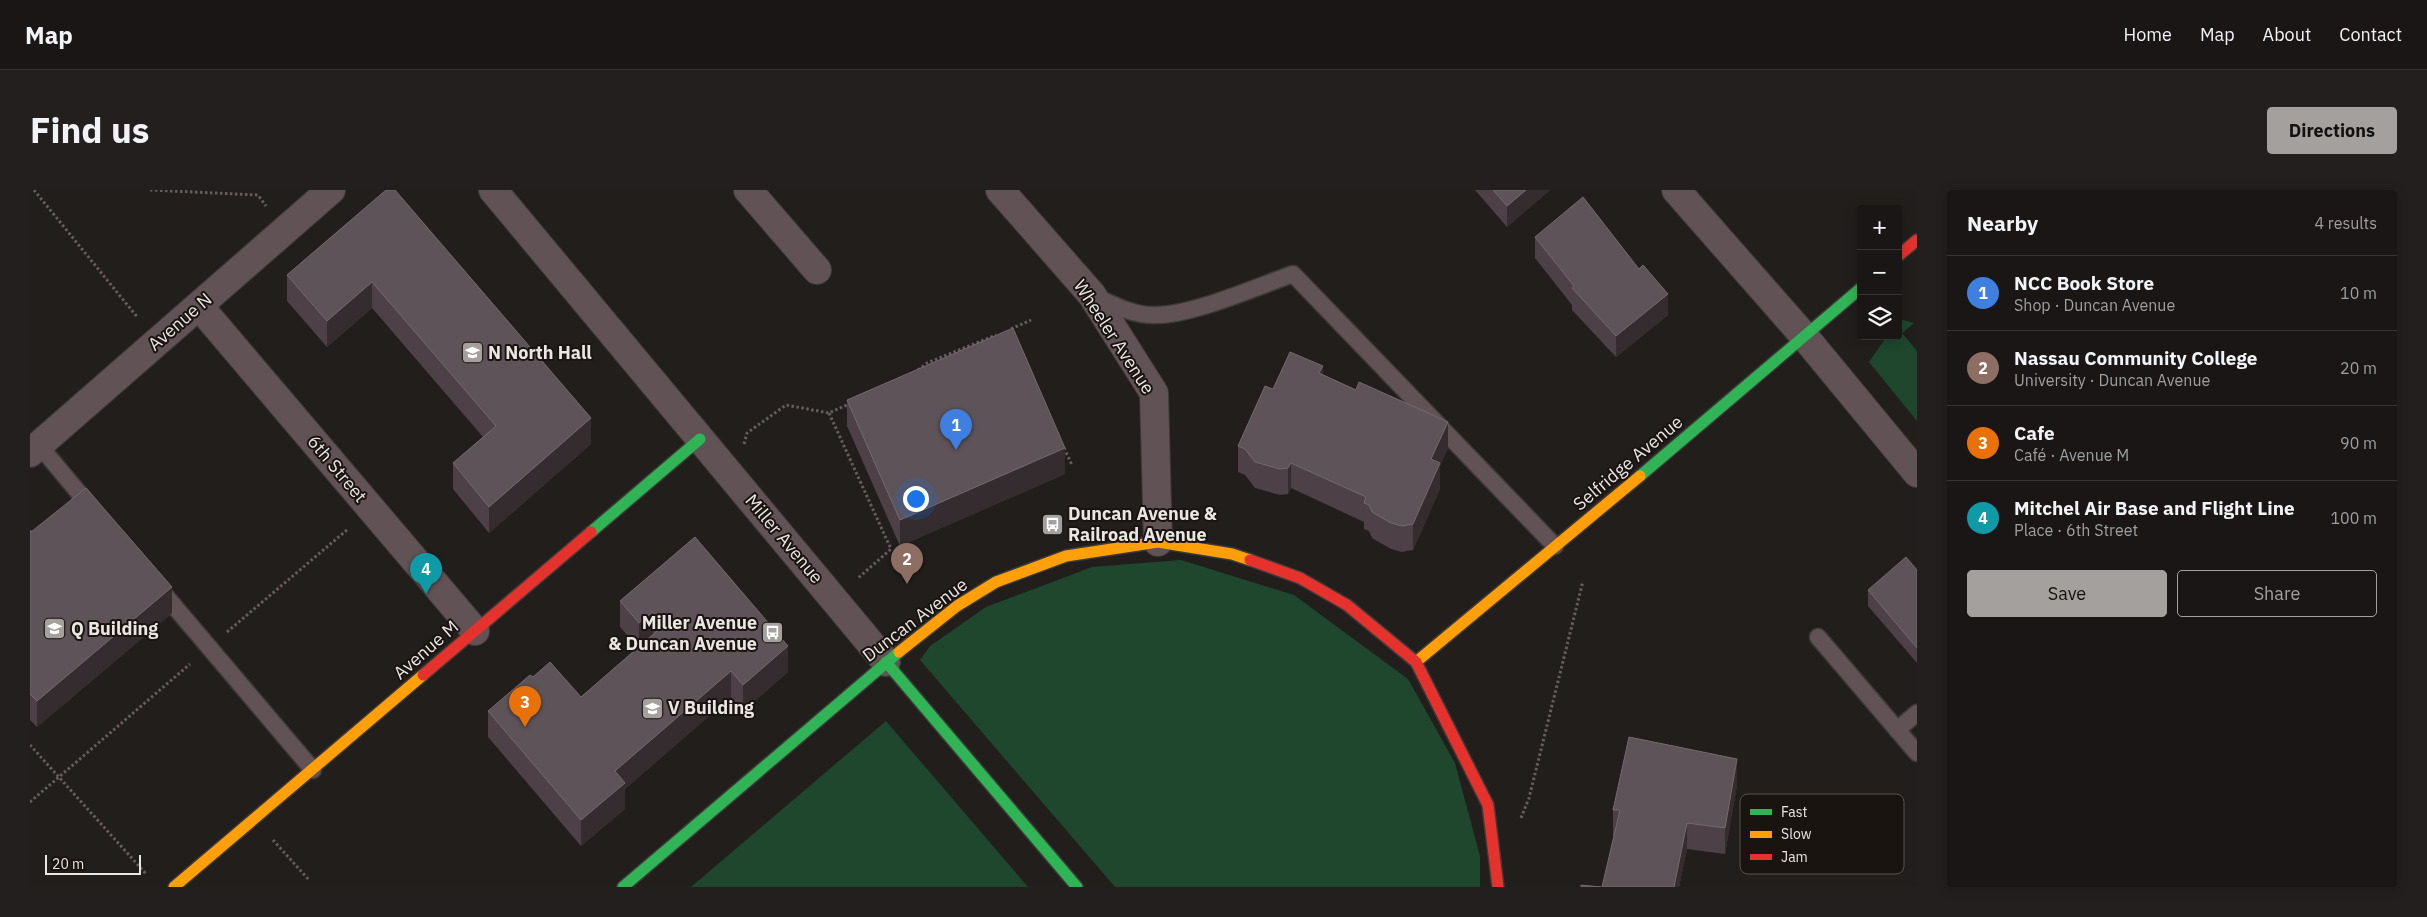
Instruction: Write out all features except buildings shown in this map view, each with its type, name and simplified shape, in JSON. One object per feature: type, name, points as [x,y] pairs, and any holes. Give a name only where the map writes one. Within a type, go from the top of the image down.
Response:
[{"type":"street","name":"Avenue N","points":[[35,450],[330,190]]},
{"type":"street","name":"Miller Avenue","points":[[492,190],[886,662],[1077,887]]},
{"type":"street","points":[[748,190],[817,270]]},
{"type":"street","name":"Wheeler Avenue","points":[[1000,190],[1092,295],[1154,393],[1158,542]]},
{"type":"street","points":[[1676,190],[1804,336],[1917,473]]},
{"type":"street","points":[[1902,253],[1917,240]]},
{"type":"street","name":"Selfridge Avenue","points":[[1416,662],[1857,291]]},
{"type":"street","name":"6th Street","points":[[198,306],[475,631]]},
{"type":"street","name":"Avenue M","points":[[174,887],[700,439]]},
{"type":"street","name":"Duncan Avenue","points":[[623,887],[886,662],[957,606],[996,582],[1066,556],[1158,542],[1232,554],[1300,578],[1347,605],[1416,662]]},
{"type":"street","points":[[1416,662],[1488,805],[1498,887]]},
{"type":"lane","points":[[1092,295],[1131,312],[1155,315],[1167,314],[1206,304],[1293,274],[1555,546]]},
{"type":"lane","points":[[35,450],[102,520]]},
{"type":"lane","points":[[146,572],[313,770]]},
{"type":"lane","points":[[1818,637],[1917,753]]},
{"type":"lane","points":[[1897,730],[1917,713]]},
{"type":"path","points":[[34,190],[157,342]]},
{"type":"path","points":[[253,190],[258,195]]},
{"type":"path","points":[[1013,339],[1008,330],[1031,320]]},
{"type":"path","points":[[914,373],[927,363],[1000,333]]},
{"type":"path","points":[[743,446],[747,433],[786,405],[829,413],[854,401]]},
{"type":"path","points":[[829,413],[891,548],[853,582]]},
{"type":"path","points":[[1063,447],[1072,465]]},
{"type":"path","points":[[1519,823],[1528,798],[1583,581]]},
{"type":"path","points":[[30,745],[151,880]]},
{"type":"path","points":[[255,819],[309,880]]},
{"type":"green space","points":[[1902,320],[1914,323],[1902,333]]},
{"type":"green space","points":[[1902,333],[1917,351],[1917,421],[1869,362],[1884,340],[1902,340]]},
{"type":"green space","points":[[1181,560],[1294,595],[1408,679],[1455,763],[1480,856],[1480,887],[1115,887],[920,660],[930,646],[986,607],[1092,567]]},
{"type":"green space","points":[[886,721],[1028,887],[691,887]]},
{"type":"traffic: fast","points":[[1640,476],[1857,291]]},
{"type":"traffic: fast","points":[[591,532],[700,439]]},
{"type":"traffic: fast","points":[[623,887],[899,652]]},
{"type":"traffic: fast","points":[[886,662],[1077,887]]},
{"type":"traffic: slow","points":[[1416,662],[1640,476]]},
{"type":"traffic: slow","points":[[899,652],[957,606],[996,582],[1066,556],[1158,542],[1232,554],[1250,560]]},
{"type":"traffic: slow","points":[[174,887],[423,675]]},
{"type":"traffic: jam","points":[[1902,253],[1917,240]]},
{"type":"traffic: jam","points":[[423,675],[591,532]]},
{"type":"traffic: jam","points":[[1250,560],[1300,578],[1347,605],[1416,662],[1488,805],[1498,887]]},
{"type":"place","name":"N North Hall","points":[[472,353]]},
{"type":"place","name":"NCC Book Store","points":[[956,450]]},
{"type":"place","name":"Duncan Avenue & Railroad Avenue","points":[[1052,524]]},
{"type":"place","name":"Nassau Community College","points":[[907,584]]},
{"type":"place","name":"Mitchel Air Base and Flight Line","points":[[426,594]]},
{"type":"place","name":"Q Building","points":[[55,629]]},
{"type":"place","name":"Miller Avenue & Duncan Avenue","points":[[773,633]]},
{"type":"place","name":"V Building","points":[[652,708]]},
{"type":"place","name":"Cafe","points":[[525,727]]}]
